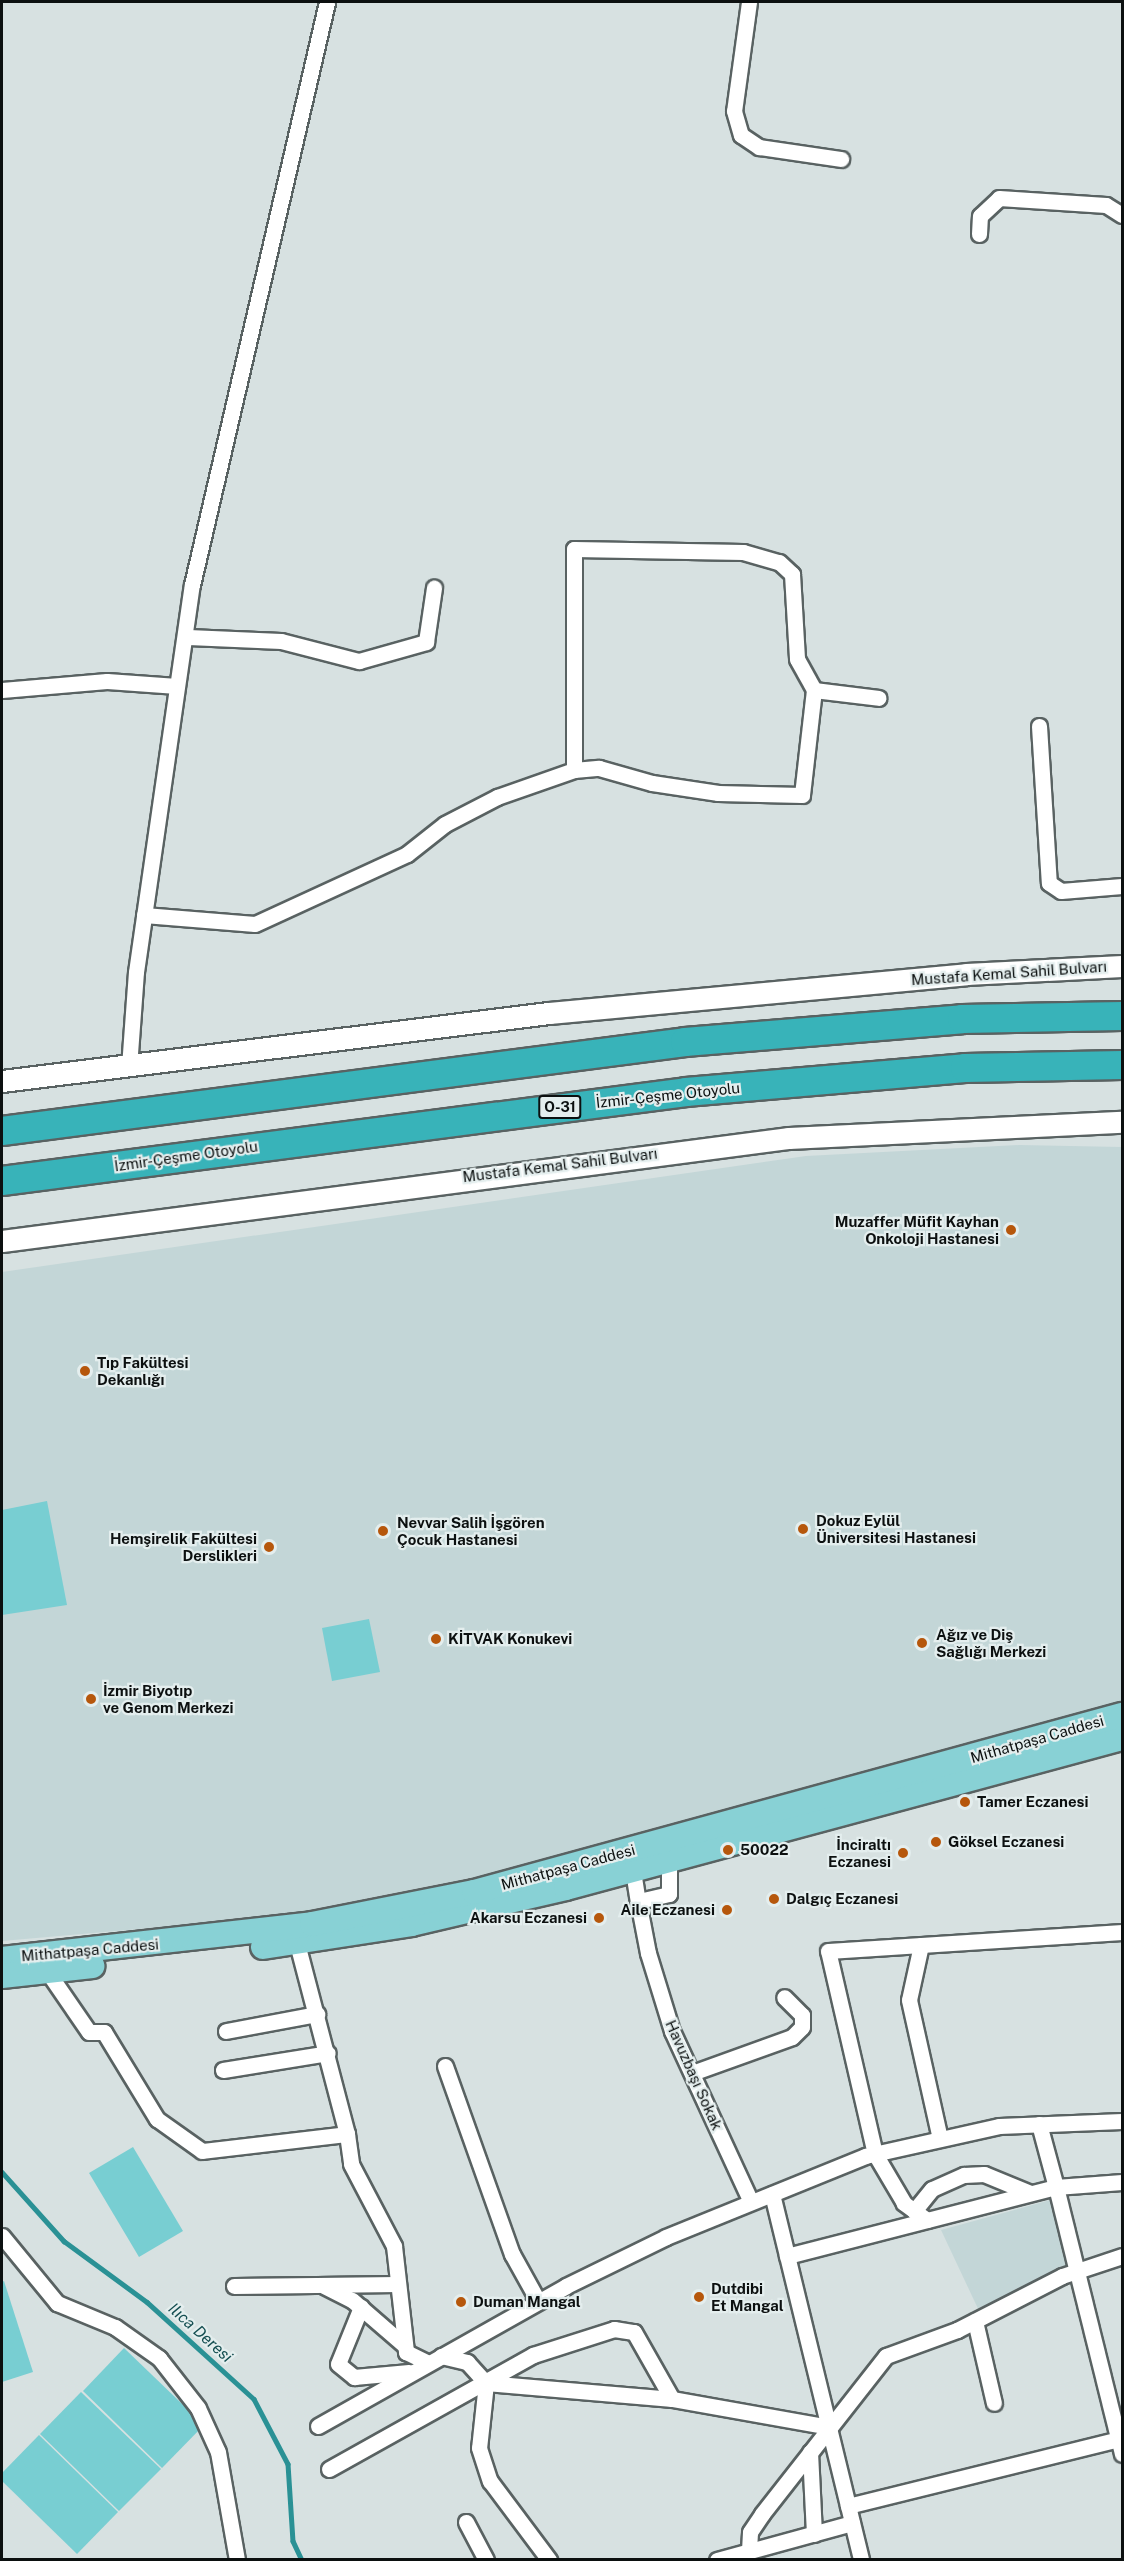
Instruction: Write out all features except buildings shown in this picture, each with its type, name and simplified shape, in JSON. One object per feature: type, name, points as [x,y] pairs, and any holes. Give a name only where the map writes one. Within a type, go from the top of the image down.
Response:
[{"type":"highway","points":[[2,1131],[685,1042],[962,1019],[1122,1016]]},
{"type":"highway","name":"İzmir-Çeşme Otoyolu","points":[[2,1181],[686,1092],[966,1068],[1122,1065]]},
{"type":"main road","name":"Mustafa Kemal Sahil Bulvarı","points":[[2,1081],[549,1013],[966,974],[1122,966]]},
{"type":"main road","name":"Mustafa Kemal Sahil Bulvarı","points":[[2,1241],[789,1138],[1122,1122]]},
{"type":"main road","name":"Mithatpaşa Caddesi","points":[[2,1959],[301,1926],[474,1892],[1122,1715]]},
{"type":"main road","name":"Mithatpaşa Caddesi","points":[[2,1976],[297,1943],[411,1924],[633,1871],[1122,1738]]},
{"type":"street","points":[[129,1067],[144,915],[177,686],[188,637],[192,585],[217,466],[327,2]]},
{"type":"street","points":[[749,2],[734,111],[741,135],[759,147],[841,159]]},
{"type":"street","points":[[979,234],[980,216],[999,198],[1106,205],[1122,215]]},
{"type":"street","points":[[144,915],[255,924],[407,854],[445,824],[497,797],[574,770],[599,768],[652,783],[718,793],[802,795],[814,690],[797,659],[792,574],[779,562],[743,552],[574,549],[574,770]]},
{"type":"street","points":[[188,637],[281,641],[359,661],[426,642],[434,588]]},
{"type":"street","points":[[2,690],[107,681],[177,686]]},
{"type":"street","points":[[814,690],[879,698]]},
{"type":"street","points":[[1039,726],[1049,883],[1061,891],[1122,886]]},
{"type":"street","points":[[638,1901],[669,1894],[669,1861]]},
{"type":"street","name":"Havuzbaşı Sokak","points":[[633,1871],[658,1987],[692,2073],[751,2202]]},
{"type":"street","points":[[921,2215],[888,2182],[875,2154],[828,1951],[1122,1932]]},
{"type":"street","points":[[297,1943],[328,2052],[347,2134],[351,2164],[394,2246],[406,2352],[435,2360],[467,2362],[486,2383],[672,2399],[829,2427]]},
{"type":"street","points":[[921,1945],[909,2000],[940,2139]]},
{"type":"street","points":[[47,1971],[89,2032],[104,2032],[157,2119],[202,2151],[347,2134]]},
{"type":"street","points":[[692,2073],[792,2037],[802,2027],[802,2015],[783,1997]]},
{"type":"street","points":[[226,2031],[317,2014]]},
{"type":"street","points":[[223,2070],[328,2052]]},
{"type":"street","points":[[445,2066],[512,2254],[538,2301]]},
{"type":"street","points":[[318,2426],[538,2301],[666,2237],[875,2154],[999,2126],[1122,2121]]},
{"type":"street","points":[[1039,2124],[1079,2270],[1122,2454]]},
{"type":"street","points":[[921,2215],[932,2189],[964,2175],[984,2175],[1030,2193]]},
{"type":"street","points":[[787,2256],[921,2215],[1056,2187],[1122,2182]]},
{"type":"street","points":[[772,2194],[861,2559]]},
{"type":"street","points":[[2,2236],[57,2302],[115,2326],[159,2358],[198,2408],[218,2452],[237,2559]]},
{"type":"street","points":[[753,2555],[750,2532],[886,2356],[975,2321],[1079,2270],[1122,2256]]},
{"type":"street","points":[[234,2286],[398,2284]]},
{"type":"street","points":[[321,2285],[361,2307],[404,2345]]},
{"type":"street","points":[[361,2307],[338,2364],[354,2377],[415,2371]]},
{"type":"street","points":[[975,2321],[994,2403]]},
{"type":"street","points":[[328,2469],[533,2355],[614,2329],[634,2332],[672,2399]]},
{"type":"street","points":[[486,2383],[479,2448],[490,2481],[549,2559]]},
{"type":"street","points":[[848,2506],[1118,2439]]},
{"type":"street","points":[[810,2452],[813,2534]]},
{"type":"street","points":[[466,2522],[486,2559]]},
{"type":"street","points":[[717,2559],[753,2555],[797,2538],[852,2523]]},
{"type":"shaded area","points":[[1019,1145],[1122,1147],[1122,1702],[525,1867],[276,1917],[2,1941],[2,1272],[806,1156]]},
{"type":"shaded area","points":[[47,1501],[67,1605],[2,1615],[2,1510]]},
{"type":"shaded area","points":[[369,1619],[380,1672],[332,1681],[322,1628]]},
{"type":"shaded area","points":[[133,2147],[183,2231],[139,2257],[89,2173]]},
{"type":"shaded area","points":[[1054,2199],[1070,2268],[981,2315],[941,2230]]},
{"type":"shaded area","points":[[4,2281],[33,2372],[2,2382],[2,2282]]},
{"type":"shaded area","points":[[124,2348],[204,2425],[162,2468],[83,2391]]},
{"type":"shaded area","points":[[81,2392],[161,2469],[119,2511],[40,2434]]},
{"type":"shaded area","points":[[39,2435],[118,2512],[77,2554],[2,2481],[2,2473]]},
{"type":"waterway","name":"Ilıca Deresi","points":[[2,2172],[64,2241],[147,2302],[254,2399],[288,2464],[293,2541],[302,2560]]},
{"type":"place","name":"Muzaffer Müfit Kayhan Onkoloji Hastanesi","points":[[1011,1230]]},
{"type":"place","name":"Tıp Fakültesi Dekanlığı","points":[[85,1371]]},
{"type":"place","name":"Dokuz Eylül Üniversitesi Hastanesi","points":[[803,1529]]},
{"type":"place","name":"Nevvar Salih İşgören Çocuk Hastanesi","points":[[383,1531]]},
{"type":"place","name":"Hemşirelik Fakültesi Derslikleri","points":[[269,1547]]},
{"type":"place","name":"KİTVAK Konukevi","points":[[436,1639]]},
{"type":"place","name":"Ağız ve Diş Sağlığı Merkezi","points":[[922,1643]]},
{"type":"place","name":"İzmir Biyotıp ve Genom Merkezi","points":[[91,1699]]},
{"type":"place","name":"Tamer Eczanesi","points":[[965,1802]]},
{"type":"place","name":"Göksel Eczanesi","points":[[936,1842]]},
{"type":"place","name":"50022","points":[[728,1850]]},
{"type":"place","name":"İnciraltı Eczanesi","points":[[903,1853]]},
{"type":"place","name":"Dalgıç Eczanesi","points":[[774,1899]]},
{"type":"place","name":"Aile Eczanesi","points":[[727,1910]]},
{"type":"place","name":"Akarsu Eczanesi","points":[[599,1918]]},
{"type":"place","name":"Dutdibi Et Mangal","points":[[699,2297]]},
{"type":"place","name":"Duman Mangal","points":[[461,2302]]}]
